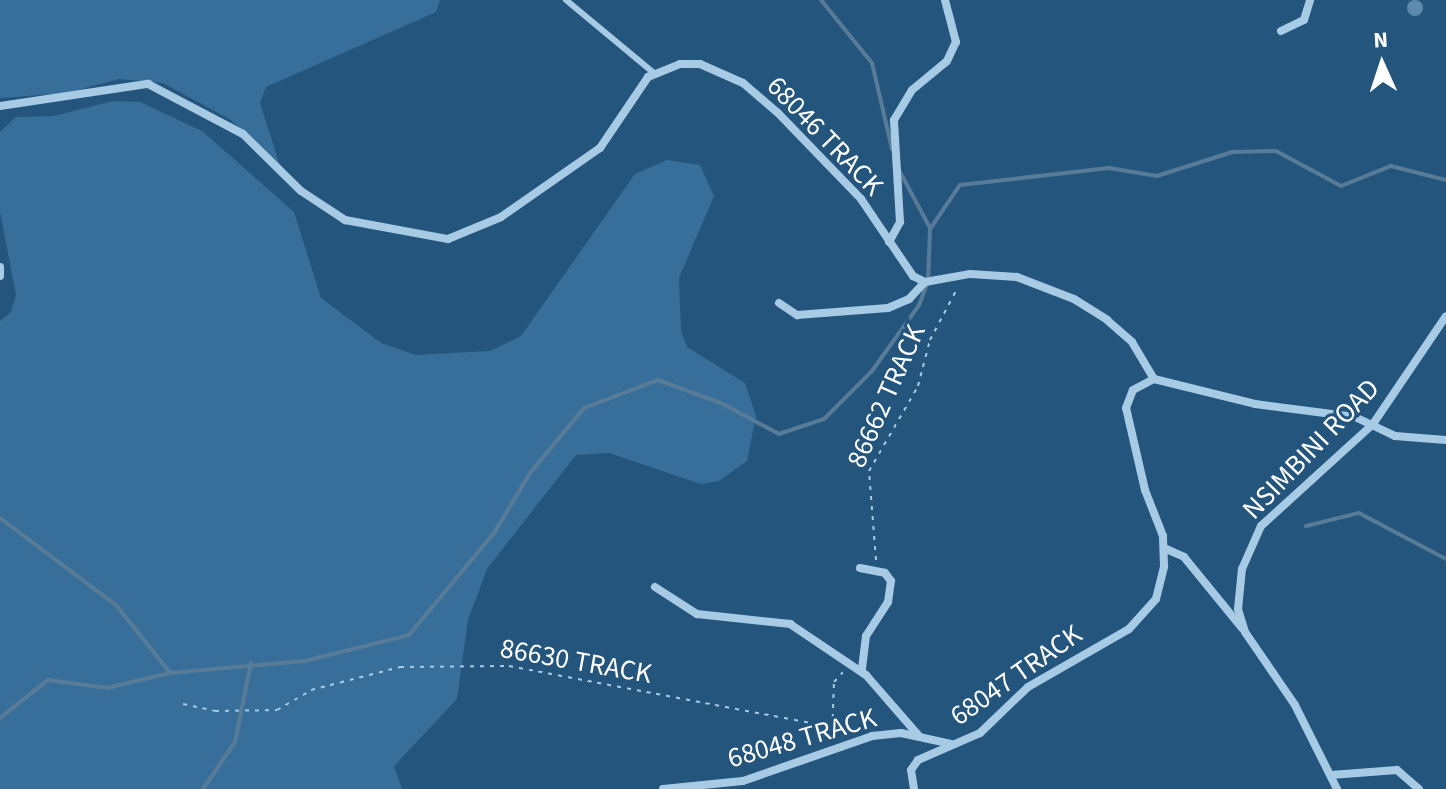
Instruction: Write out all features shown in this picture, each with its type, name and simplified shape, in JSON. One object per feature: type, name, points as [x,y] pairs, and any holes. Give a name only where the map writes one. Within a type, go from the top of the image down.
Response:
[{"type":"street","points":[[889,242],[900,222],[894,120],[912,90],[947,61],[956,42],[945,0]]},
{"type":"street","points":[[1281,31],[1304,20],[1310,0]]},
{"type":"street","name":"68046 TRACK","points":[[655,74],[680,64],[700,64],[743,83],[821,155],[861,199],[913,276],[925,282]]},
{"type":"street","points":[[0,106],[148,84],[188,101],[243,134],[301,191],[345,220],[448,239],[501,217],[600,148],[638,88],[655,74]]},
{"type":"street","points":[[0,267],[0,276]]},
{"type":"street","points":[[779,303],[797,315],[888,308],[909,299],[925,282],[1017,277],[1074,299],[1123,333],[1154,379],[1244,402],[1373,424],[1395,436],[1446,440]]},
{"type":"street","name":"NSIMBINI ROAD","points":[[1337,789],[1295,705],[1245,632],[1238,591],[1261,526],[1373,424],[1446,316]]},
{"type":"street","name":"68047 TRACK","points":[[914,789],[914,764],[980,733],[1038,680],[1147,614],[1162,583],[1164,548],[1126,408],[1133,390],[1154,379]]},
{"type":"street","points":[[1164,548],[1184,557],[1245,632]]},
{"type":"street","points":[[860,568],[889,575],[889,598],[866,636],[862,671]]},
{"type":"street","points":[[655,587],[697,614],[777,619],[862,671],[919,736]]},
{"type":"street","name":"68048 TRACK","points":[[663,789],[743,781],[830,754],[872,736],[919,736],[952,744]]},
{"type":"street","points":[[1331,775],[1388,769],[1406,773],[1419,789]]},
{"type":"lane","points":[[566,0],[655,74]]},
{"type":"path","name":"86662 TRACK","points":[[877,571],[870,526],[874,493],[866,482],[918,386],[930,340],[958,288],[957,278]]},
{"type":"path","points":[[830,754],[834,682],[849,661]]},
{"type":"path","name":"86630 TRACK","points":[[183,704],[215,711],[277,710],[311,690],[400,667],[509,666],[833,726],[872,736]]},
{"type":"shaded area","points":[[0,0],[440,0],[436,12],[266,87],[260,103],[280,166],[231,120],[163,83],[119,79],[67,93],[0,98]]},
{"type":"shaded area","points":[[113,101],[140,102],[202,131],[294,212],[321,298],[381,343],[416,355],[490,351],[521,336],[635,174],[667,160],[700,165],[714,196],[679,278],[681,331],[687,347],[745,383],[756,416],[747,461],[719,481],[701,484],[609,453],[576,455],[487,569],[468,620],[457,699],[394,766],[402,789],[0,789],[0,321],[11,312],[16,295],[0,212],[0,132],[16,117],[54,116]]},
{"type":"building","points":[[1412,0],[1418,0],[1423,8],[1421,14],[1412,16],[1407,11],[1407,5]]},
{"type":"waterway","points":[[821,0],[872,63],[892,149]]},
{"type":"waterway","points":[[0,718],[48,680],[107,688],[170,673],[305,661],[409,635],[494,533],[530,473],[584,408],[658,380],[721,403],[779,434],[824,419],[872,371],[919,305],[928,282],[930,229],[960,185],[1109,168],[1157,176],[1232,152],[1276,151],[1341,186],[1391,166],[1446,180]]},
{"type":"waterway","points":[[900,172],[930,228]]},
{"type":"waterway","points":[[1306,526],[1359,513],[1446,559]]},
{"type":"waterway","points":[[0,518],[116,605],[170,673]]},
{"type":"waterway","points":[[203,789],[235,742],[251,663]]}]
